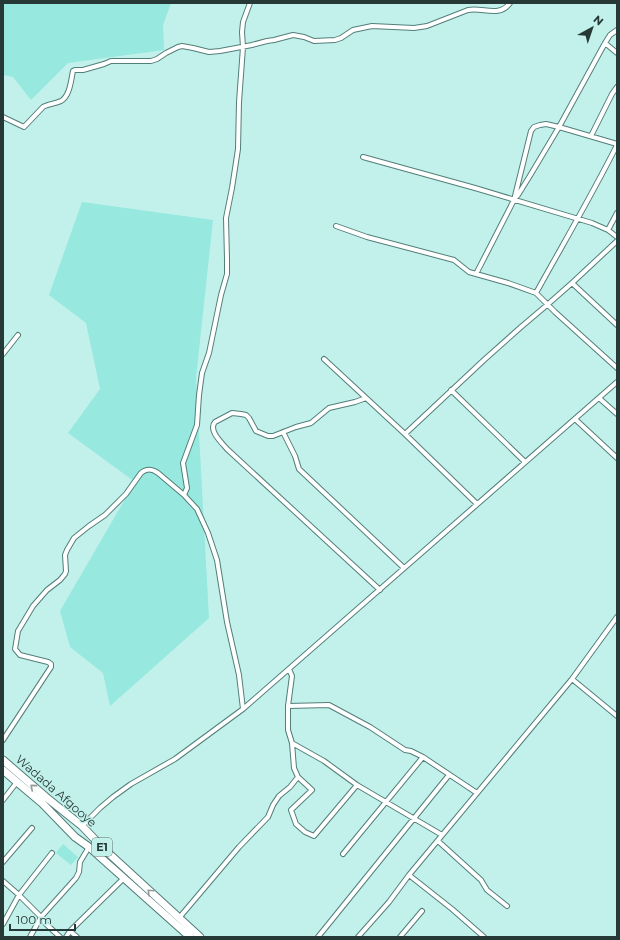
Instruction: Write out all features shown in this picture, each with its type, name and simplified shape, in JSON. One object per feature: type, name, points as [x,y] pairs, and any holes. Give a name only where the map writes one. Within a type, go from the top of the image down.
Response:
[{"type":"highway","name":"Wadada Afgooye","points":[[3,760],[30,785],[82,826],[104,849],[200,937]]},
{"type":"highway","name":"Wadada Afgooye","points":[[3,770],[42,803],[70,832],[124,877],[190,937]]},
{"type":"highway","points":[[70,832],[73,826],[82,826],[83,835],[78,839]]},
{"type":"street","points":[[184,495],[187,488],[183,463],[197,425],[202,373],[209,353],[221,294],[227,274],[226,218],[238,149],[243,22],[250,3]]},
{"type":"street","points":[[3,117],[24,127],[42,107],[62,100],[70,88],[74,70],[83,70],[111,61],[151,61],[182,46],[210,52],[243,47],[293,35],[314,41],[335,40],[353,30],[372,26],[414,28],[427,26],[468,10],[501,11],[510,3]]},
{"type":"street","points":[[476,274],[514,200],[559,127],[605,43],[610,35],[617,30]]},
{"type":"street","points":[[605,43],[617,53]]},
{"type":"street","points":[[591,136],[617,87]]},
{"type":"street","points":[[514,200],[531,131],[534,127],[546,124],[617,144],[578,219],[536,293]]},
{"type":"street","points":[[363,157],[475,188],[592,223],[608,230],[617,237]]},
{"type":"street","points":[[608,230],[617,213]]},
{"type":"street","points":[[336,226],[367,237],[454,260],[469,272],[536,293],[547,305],[617,368]]},
{"type":"street","points":[[405,434],[451,390],[617,241]]},
{"type":"street","points":[[572,283],[617,325]]},
{"type":"street","points":[[3,354],[18,335]]},
{"type":"street","points":[[324,359],[405,434],[477,504]]},
{"type":"street","points":[[82,826],[108,801],[131,784],[175,759],[243,710],[617,382]]},
{"type":"street","points":[[451,390],[525,462]]},
{"type":"street","points":[[366,398],[329,408],[311,423],[273,436],[268,436],[256,431],[246,415],[236,413],[232,413],[215,422],[212,427],[218,438],[227,449],[380,590]]},
{"type":"street","points":[[599,398],[617,414]]},
{"type":"street","points":[[575,419],[617,458]]},
{"type":"street","points":[[283,432],[295,456],[299,469],[404,568]]},
{"type":"street","points":[[3,740],[51,666],[48,662],[20,655],[15,649],[18,631],[33,606],[47,590],[65,574],[66,550],[74,538],[106,515],[126,494],[141,473],[144,470],[150,469],[158,472],[184,495],[197,509],[208,533],[217,560],[227,622],[239,675],[243,710]]},
{"type":"street","points":[[358,937],[389,902],[409,875],[572,678],[617,617]]},
{"type":"street","points":[[289,669],[292,676],[288,706],[288,730],[292,744],[294,768],[298,778],[312,790],[292,810],[296,824],[305,832],[314,836],[358,785]]},
{"type":"street","points":[[572,678],[617,716]]},
{"type":"street","points":[[288,706],[328,705],[370,727],[405,750],[412,751],[423,757],[477,793]]},
{"type":"street","points":[[292,744],[324,762],[358,785],[442,835]]},
{"type":"street","points":[[343,854],[423,757]]},
{"type":"street","points":[[318,937],[449,775]]},
{"type":"street","points":[[179,918],[239,847],[268,817],[279,796],[298,778]]},
{"type":"street","points":[[3,800],[17,782]]},
{"type":"street","points":[[3,862],[32,828]]},
{"type":"street","points":[[438,841],[481,880],[487,890],[507,906]]},
{"type":"street","points":[[30,937],[41,917],[76,878],[79,872],[80,862],[89,847]]},
{"type":"street","points":[[3,924],[19,895],[52,853]]},
{"type":"street","points":[[409,875],[452,909],[480,936]]},
{"type":"street","points":[[66,937],[70,931],[124,877]]},
{"type":"street","points":[[3,881],[19,895],[60,937]]},
{"type":"street","points":[[400,937],[422,911]]},
{"type":"street","points":[[70,931],[77,937]]},
{"type":"shaded area","points":[[3,3],[171,3],[163,25],[164,50],[68,63],[31,100],[13,77],[3,75]]},
{"type":"shaded area","points":[[82,202],[213,220],[196,378],[209,618],[110,706],[103,673],[70,647],[60,611],[135,482],[68,433],[100,389],[86,323],[49,295]]},
{"type":"shaded area","points":[[63,844],[78,857],[71,865],[56,853]]}]
